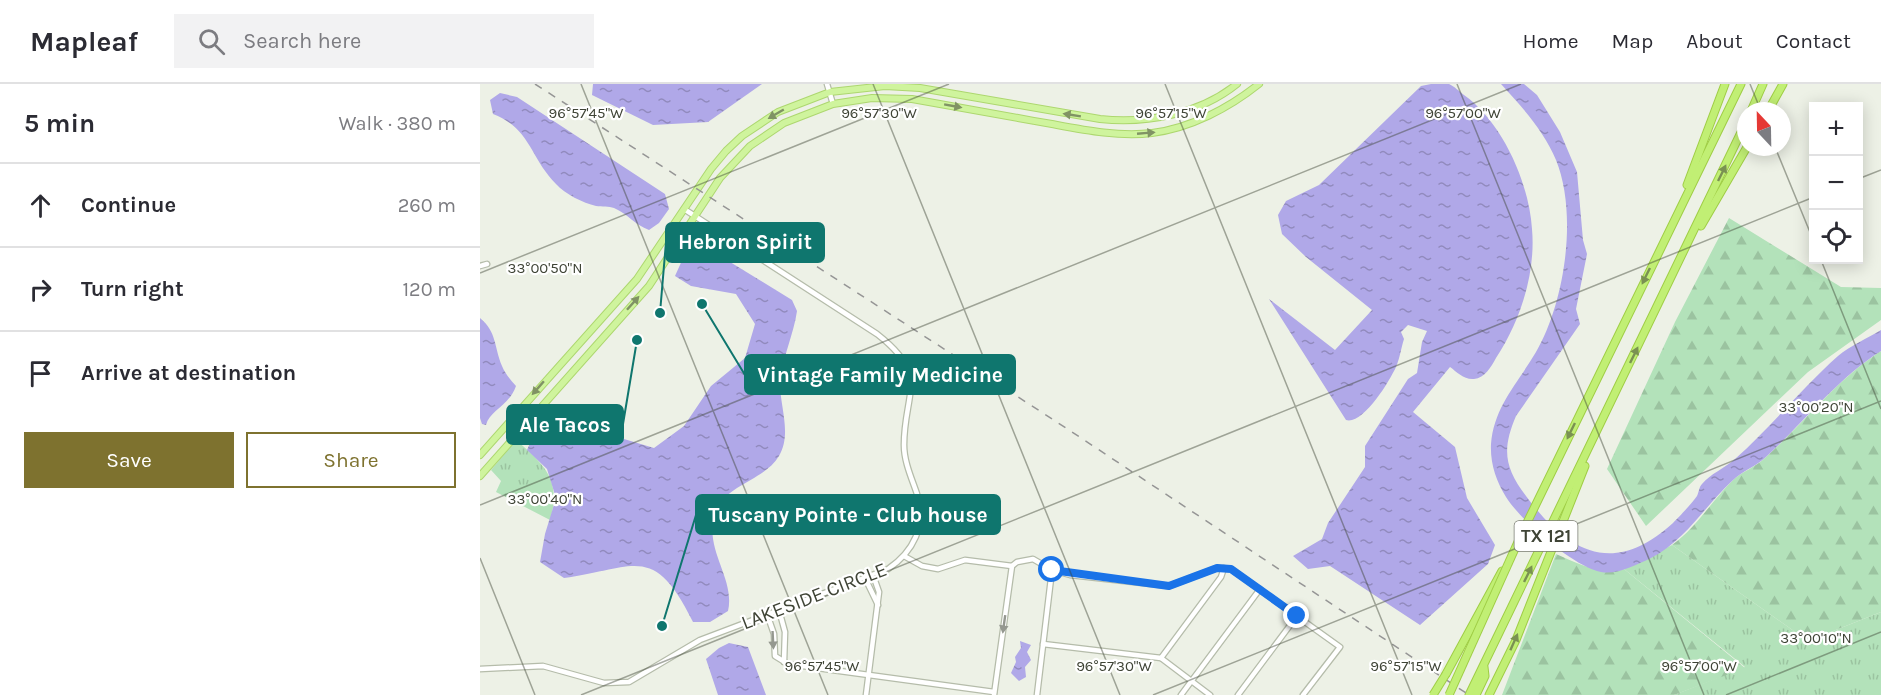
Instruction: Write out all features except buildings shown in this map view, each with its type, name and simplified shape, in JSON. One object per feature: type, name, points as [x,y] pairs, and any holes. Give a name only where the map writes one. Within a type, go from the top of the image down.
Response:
[{"type":"highway","points":[[1672,224],[1725,84]]},
{"type":"highway","name":"TX 121","points":[[1449,695],[1522,533],[1741,84]]},
{"type":"highway","points":[[1755,102],[1763,84]]},
{"type":"highway","points":[[1773,102],[1783,84]]},
{"type":"highway","name":"TX 121","points":[[1484,664],[1737,141]]},
{"type":"highway","points":[[1678,264],[1742,156]]},
{"type":"highway","points":[[1489,695],[1516,640],[1609,408]]},
{"type":"highway","points":[[1433,695],[1522,533]]},
{"type":"highway","points":[[1469,695],[1484,664]]},
{"type":"highway","points":[[1476,695],[1485,676],[1484,664]]},
{"type":"main road","points":[[480,454],[641,275],[697,190],[726,151],[742,136],[778,112],[830,92],[852,87],[908,86],[1067,114],[1123,121],[1158,118],[1179,113],[1237,84]]},
{"type":"main road","points":[[480,476],[649,286],[707,197],[736,160],[760,139],[784,123],[833,104],[872,98],[912,99],[1076,128],[1134,134],[1180,127],[1242,98],[1259,84]]},
{"type":"main road","points":[[583,338],[594,347]]},
{"type":"main road","points":[[577,344],[588,353]]},
{"type":"main road","points":[[480,464],[486,469]]},
{"type":"street","points":[[827,84],[833,104]]},
{"type":"street","name":"LAKESIDE CIRCLE","points":[[480,669],[543,666],[604,683],[629,682],[700,640],[888,569],[904,556],[918,532],[920,509],[904,445],[912,391],[910,375],[899,353],[877,334],[684,209]]},
{"type":"street","points":[[480,266],[487,264]]},
{"type":"street","points":[[904,556],[922,566],[938,568],[964,560],[1012,566]]},
{"type":"street","points":[[767,614],[774,634],[775,656],[784,662],[994,694],[1012,566],[1017,562],[1033,559],[1052,570],[1169,586],[1217,568],[1231,569],[1340,647],[1303,695]]},
{"type":"street","points":[[1161,658],[1221,577],[1224,568]]},
{"type":"street","points":[[1037,695],[1052,570]]},
{"type":"street","points":[[866,695],[879,592],[873,575]]},
{"type":"street","points":[[865,578],[878,606]]},
{"type":"street","points":[[1180,695],[1260,589]]},
{"type":"street","points":[[779,610],[785,632],[784,662]]},
{"type":"street","points":[[1238,695],[1297,616]]},
{"type":"street","points":[[1043,644],[1161,658],[1210,695]]},
{"type":"green space","points":[[1729,218],[1841,287],[1881,288],[1881,320],[1808,372],[1646,526],[1607,469],[1675,322]]},
{"type":"green space","points":[[1881,351],[1881,612],[1808,641],[1672,545],[1689,531],[1732,481],[1762,461],[1835,388]]},
{"type":"green space","points":[[516,440],[543,466],[552,484],[554,495],[550,520],[496,492],[501,481],[491,470]]},
{"type":"green space","points":[[1672,545],[1808,641],[1881,612],[1881,695],[1674,695],[1745,667],[1624,569]]},
{"type":"green space","points":[[1556,554],[1598,570],[1624,569],[1745,668],[1674,695],[1502,695]]},
{"type":"water","points":[[593,84],[762,84],[708,122],[653,125],[592,95]]},
{"type":"water","points":[[1449,84],[1455,88],[1478,107],[1501,137],[1511,154],[1525,192],[1530,211],[1533,246],[1529,280],[1519,313],[1505,344],[1490,368],[1481,377],[1470,379],[1450,367],[1413,412],[1455,447],[1467,498],[1495,545],[1488,564],[1420,625],[1330,566],[1308,569],[1293,556],[1322,539],[1328,523],[1365,467],[1365,446],[1408,379],[1417,373],[1422,342],[1427,331],[1408,325],[1401,332],[1404,339],[1396,367],[1388,382],[1375,401],[1360,416],[1353,420],[1346,420],[1269,299],[1335,350],[1372,310],[1306,257],[1282,234],[1278,215],[1286,201],[1319,185],[1421,86]]},
{"type":"water","points":[[1501,84],[1524,84],[1537,95],[1560,132],[1577,172],[1583,240],[1587,254],[1576,309],[1580,324],[1516,416],[1507,448],[1509,467],[1526,496],[1558,532],[1575,544],[1593,551],[1612,553],[1631,550],[1651,540],[1673,523],[1685,510],[1697,496],[1705,480],[1748,447],[1838,356],[1881,330],[1881,351],[1850,374],[1763,460],[1732,481],[1685,533],[1663,551],[1620,571],[1607,573],[1590,568],[1577,562],[1549,542],[1513,507],[1499,485],[1493,465],[1491,444],[1497,418],[1508,395],[1536,352],[1554,308],[1561,284],[1567,231],[1563,182],[1556,160],[1539,129]]},
{"type":"water","points":[[500,93],[517,97],[665,194],[669,209],[659,223],[649,230],[614,208],[586,203],[560,188],[547,174],[523,136],[506,120],[493,114],[490,100]]},
{"type":"water","points":[[699,243],[792,300],[797,311],[780,383],[785,430],[783,448],[779,456],[762,473],[723,500],[713,522],[714,545],[728,589],[729,600],[728,611],[710,622],[693,622],[679,597],[666,580],[654,570],[640,566],[626,566],[564,578],[540,562],[545,534],[556,498],[547,469],[527,450],[537,427],[560,409],[624,439],[654,448],[684,426],[711,386],[745,358],[755,324],[736,294],[691,286],[675,276],[689,245]]},
{"type":"water","points":[[480,318],[494,340],[503,369],[516,386],[509,398],[491,415],[486,425],[482,424],[480,418]]},
{"type":"water","points":[[1020,641],[1031,645],[1027,652],[1031,660],[1025,667],[1026,677],[1019,681],[1011,673],[1016,662],[1015,657],[1021,648]]},
{"type":"water","points":[[729,643],[748,647],[766,695],[718,695],[706,659]]},
{"type":"railway","points":[[535,84],[1066,428],[1469,695]]},
{"type":"place","name":"Vintage Family Medicine","points":[[702,304]]},
{"type":"place","name":"Hebron Spirit","points":[[660,313]]},
{"type":"place","name":"Ale Tacos","points":[[637,340]]},
{"type":"place","name":"Tuscany Pointe - Club house","points":[[662,626]]},
{"type":"route","points":[[1052,570],[1169,586],[1217,568],[1231,569],[1297,616]]}]
